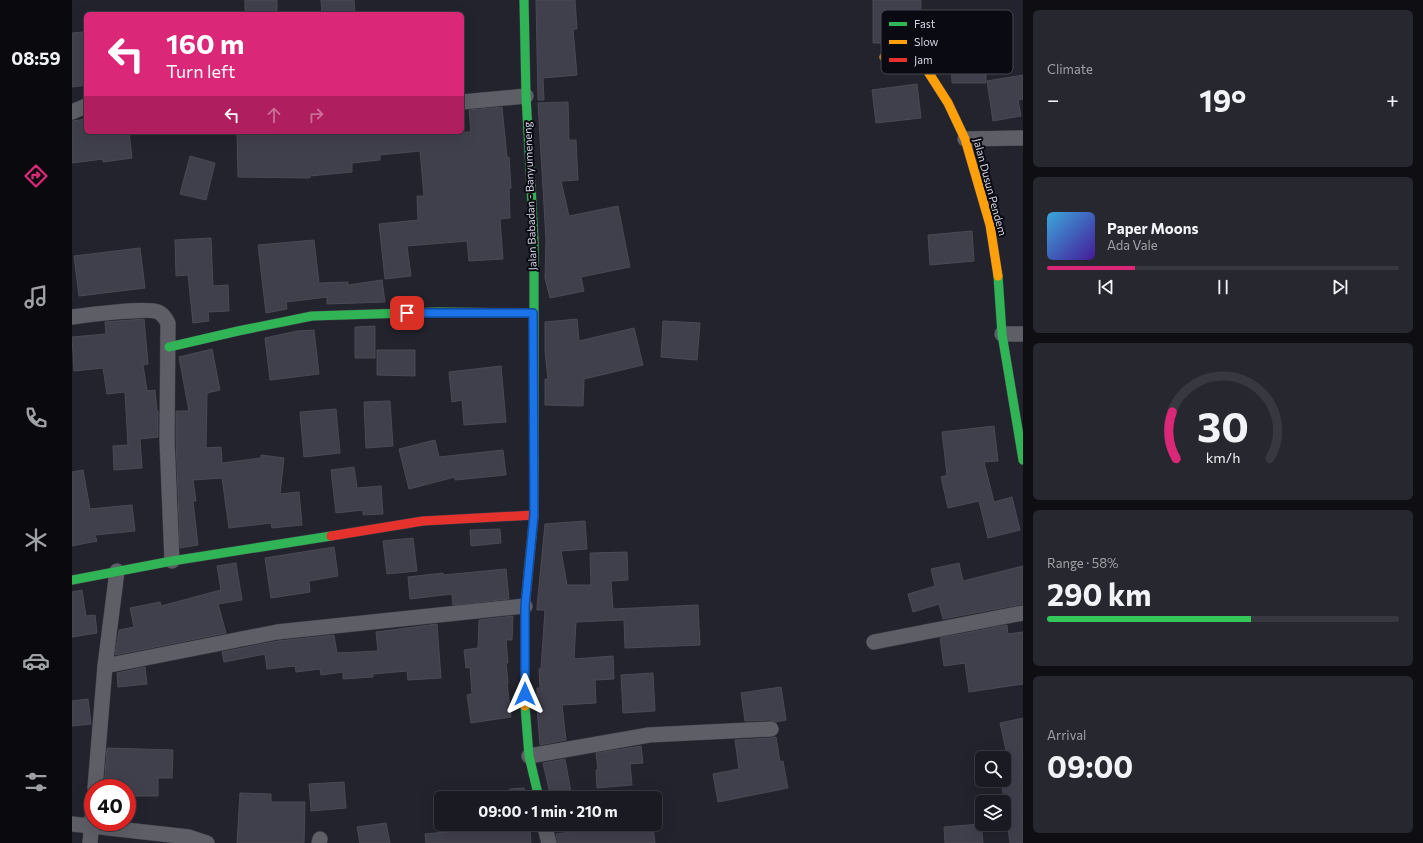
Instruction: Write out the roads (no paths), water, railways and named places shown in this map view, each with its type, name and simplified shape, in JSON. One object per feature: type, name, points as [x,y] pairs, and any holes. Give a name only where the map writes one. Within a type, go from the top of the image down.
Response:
[{"type":"street","name":"Jalan Babadan - Banyumeneng","points":[[524,0],[526,96],[534,241],[534,515],[525,606],[525,709],[529,756],[536,791]]},
{"type":"street","name":"Jalan Dusun Pendem","points":[[929,74],[948,103],[965,139],[990,225],[999,283],[1002,334],[1023,460]]},
{"type":"street","points":[[464,102],[526,96]]},
{"type":"street","points":[[72,112],[84,107]]},
{"type":"street","points":[[965,139],[1023,138]]},
{"type":"street","points":[[72,317],[135,311],[157,311],[165,317],[168,323],[169,347],[167,439],[172,561]]},
{"type":"street","points":[[169,347],[312,316],[438,312],[533,313]]},
{"type":"street","points":[[1002,334],[1023,334]]},
{"type":"street","points":[[72,580],[172,561],[423,521],[534,515]]},
{"type":"street","points":[[96,779],[105,666],[117,571]]},
{"type":"street","points":[[105,666],[277,632],[525,606]]},
{"type":"street","points":[[874,642],[1023,613]]},
{"type":"street","points":[[529,756],[649,735],[771,729]]},
{"type":"street","points":[[72,824],[84,826]]},
{"type":"street","points":[[90,843],[91,831]]},
{"type":"street","points":[[130,831],[189,837],[207,843]]},
{"type":"street","points":[[546,831],[549,843]]}]
